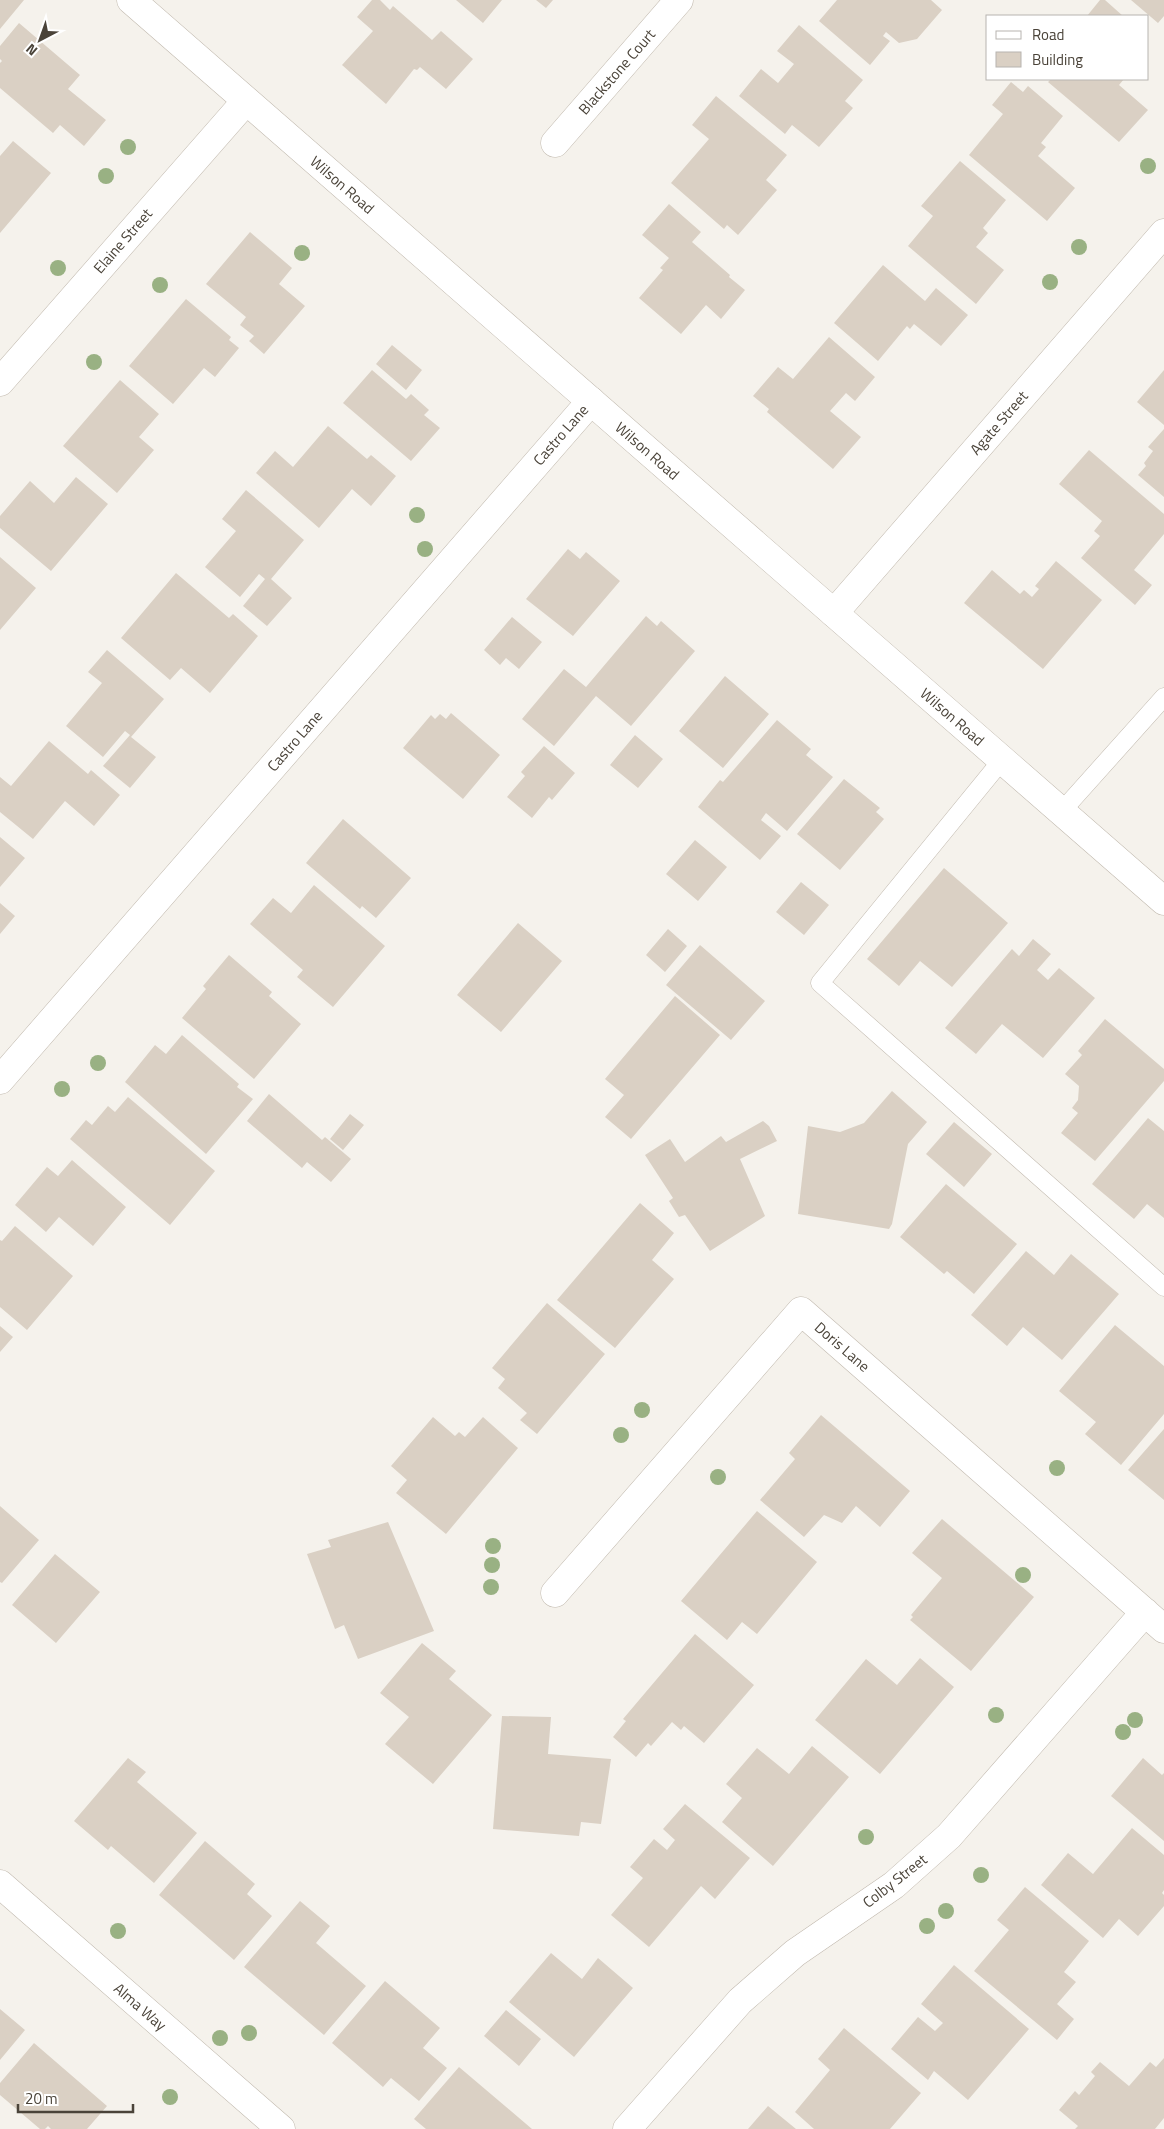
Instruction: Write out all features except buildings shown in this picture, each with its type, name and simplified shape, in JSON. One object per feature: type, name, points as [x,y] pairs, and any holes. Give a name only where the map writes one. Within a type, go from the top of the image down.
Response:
[{"type":"street","name":"Wilson Road","points":[[131,0],[1164,901]]},
{"type":"street","name":"Blackstone Court","points":[[555,143],[679,0]]},
{"type":"street","name":"Elaine Street","points":[[0,382],[246,100]]},
{"type":"street","name":"Agate Street","points":[[834,613],[1164,233]]},
{"type":"street","name":"Castro Lane","points":[[0,1080],[591,401]]},
{"type":"street","name":"Doris Lane","points":[[556,1593],[801,1311],[1155,1620]]},
{"type":"street","name":"Colby Street","points":[[627,2129],[740,2001],[795,1953],[894,1886],[949,1836],[1155,1620]]},
{"type":"street","name":"Alma Way","points":[[0,1884],[281,2129]]},
{"type":"lane","points":[[1062,811],[1164,697]]},
{"type":"lane","points":[[1002,760],[820,983],[1164,1287]]}]
